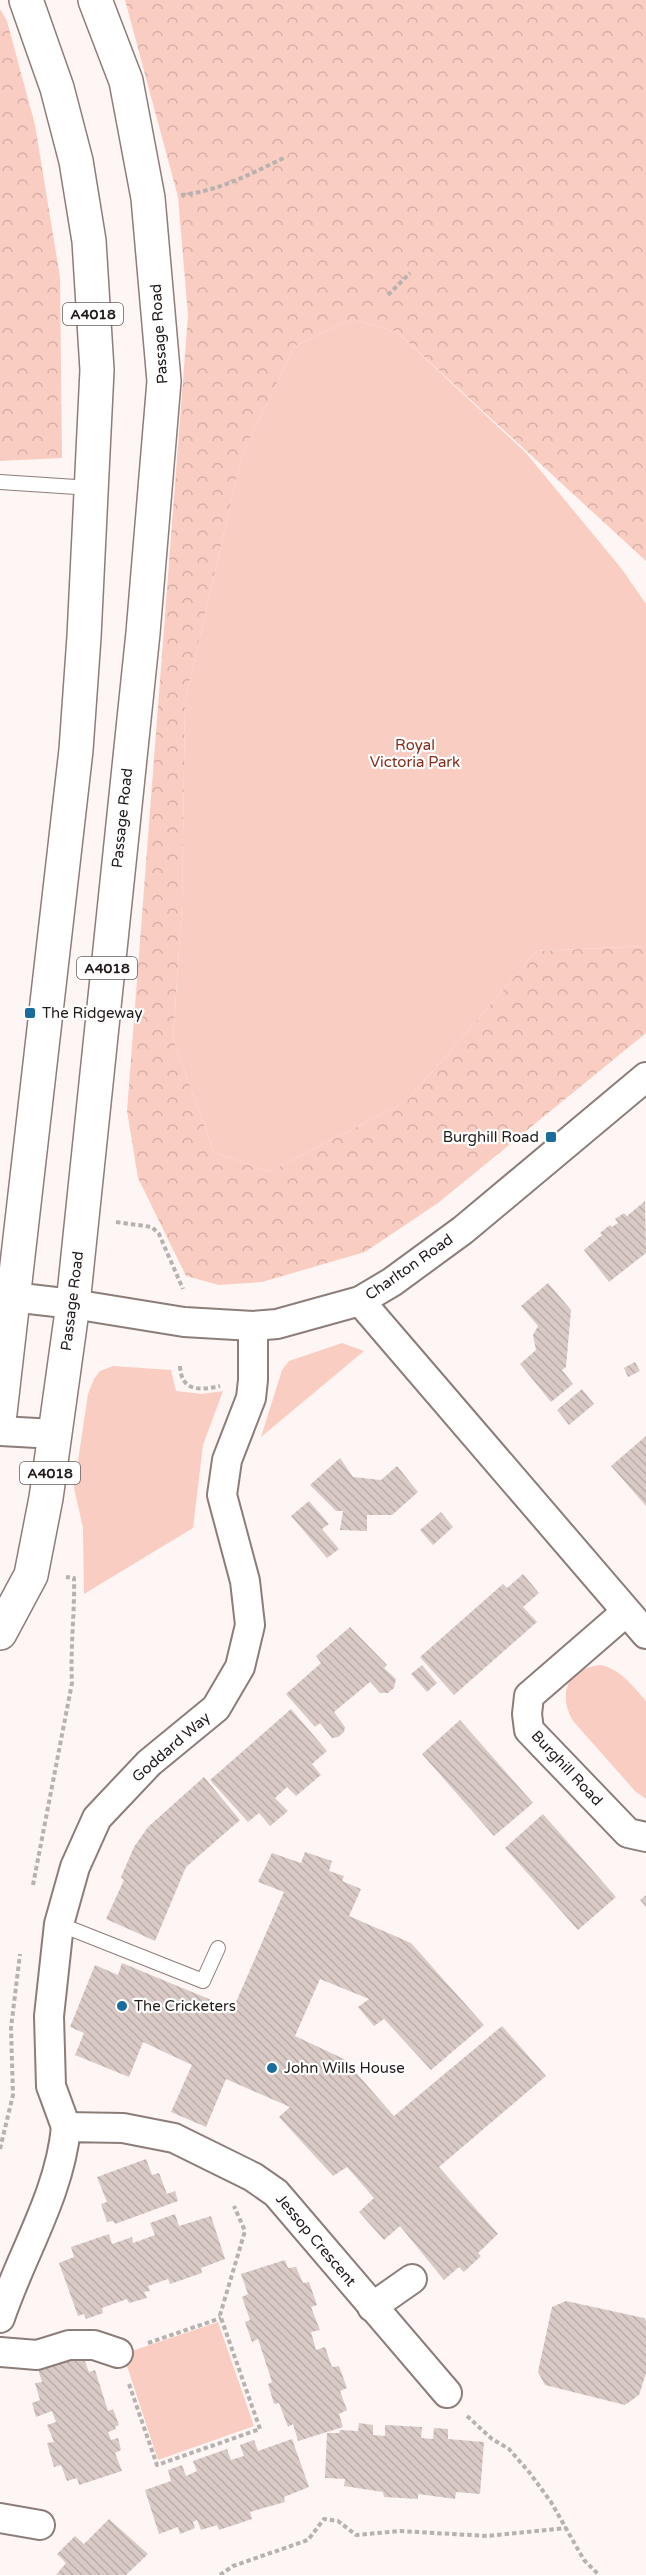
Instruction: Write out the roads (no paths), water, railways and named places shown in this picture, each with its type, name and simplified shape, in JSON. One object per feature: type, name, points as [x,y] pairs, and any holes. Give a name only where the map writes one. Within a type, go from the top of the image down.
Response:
[{"type":"main road","name":"A4018","points":[[0,1413],[76,750],[97,370],[89,242],[76,161],[57,88],[27,0]]},
{"type":"main road","name":"Passage Road","points":[[0,1633],[31,1575],[55,1434],[73,1304],[143,633],[164,381],[148,198],[126,81],[95,0]]},
{"type":"street","name":"Charlton Road","points":[[12,1297],[73,1304],[184,1322],[253,1326],[277,1324],[360,1301],[392,1282],[463,1230],[646,1077]]},
{"type":"street","points":[[360,1301],[646,1634]]},
{"type":"street","name":"Goddard Way","points":[[66,2127],[51,2086],[49,2016],[59,1924],[75,1867],[97,1818],[149,1762],[216,1708],[240,1666],[249,1625],[245,1581],[222,1496],[227,1460],[251,1398],[254,1380],[253,1326]]},
{"type":"street","points":[[0,1431],[55,1434]]},
{"type":"street","name":"Burghill Road","points":[[626,1612],[529,1696],[526,1714],[529,1730],[628,1833],[646,1837]]},
{"type":"street","points":[[0,2318],[12,2282],[48,2197],[64,2148],[66,2127]]},
{"type":"street","name":"Jessop Crescent","points":[[66,2127],[123,2128],[174,2138],[253,2177],[276,2193],[447,2393]]},
{"type":"street","points":[[372,2307],[411,2279]]},
{"type":"street","points":[[0,2352],[38,2355],[69,2345],[94,2345],[118,2353]]},
{"type":"street","points":[[0,2518],[40,2525]]},
{"type":"lane","points":[[0,482],[92,488]]},
{"type":"lane","points":[[59,1924],[203,1980],[218,1947]]},
{"type":"place","name":"The Ridgeway","points":[[30,1013]]},
{"type":"place","name":"Burghill Road","points":[[551,1137]]},
{"type":"place","name":"The Cricketers","points":[[122,2006]]},
{"type":"place","name":"John Wills House","points":[[272,2068]]},
{"type":"park label","name":"Royal Victoria Park","points":[[415,754]]}]
